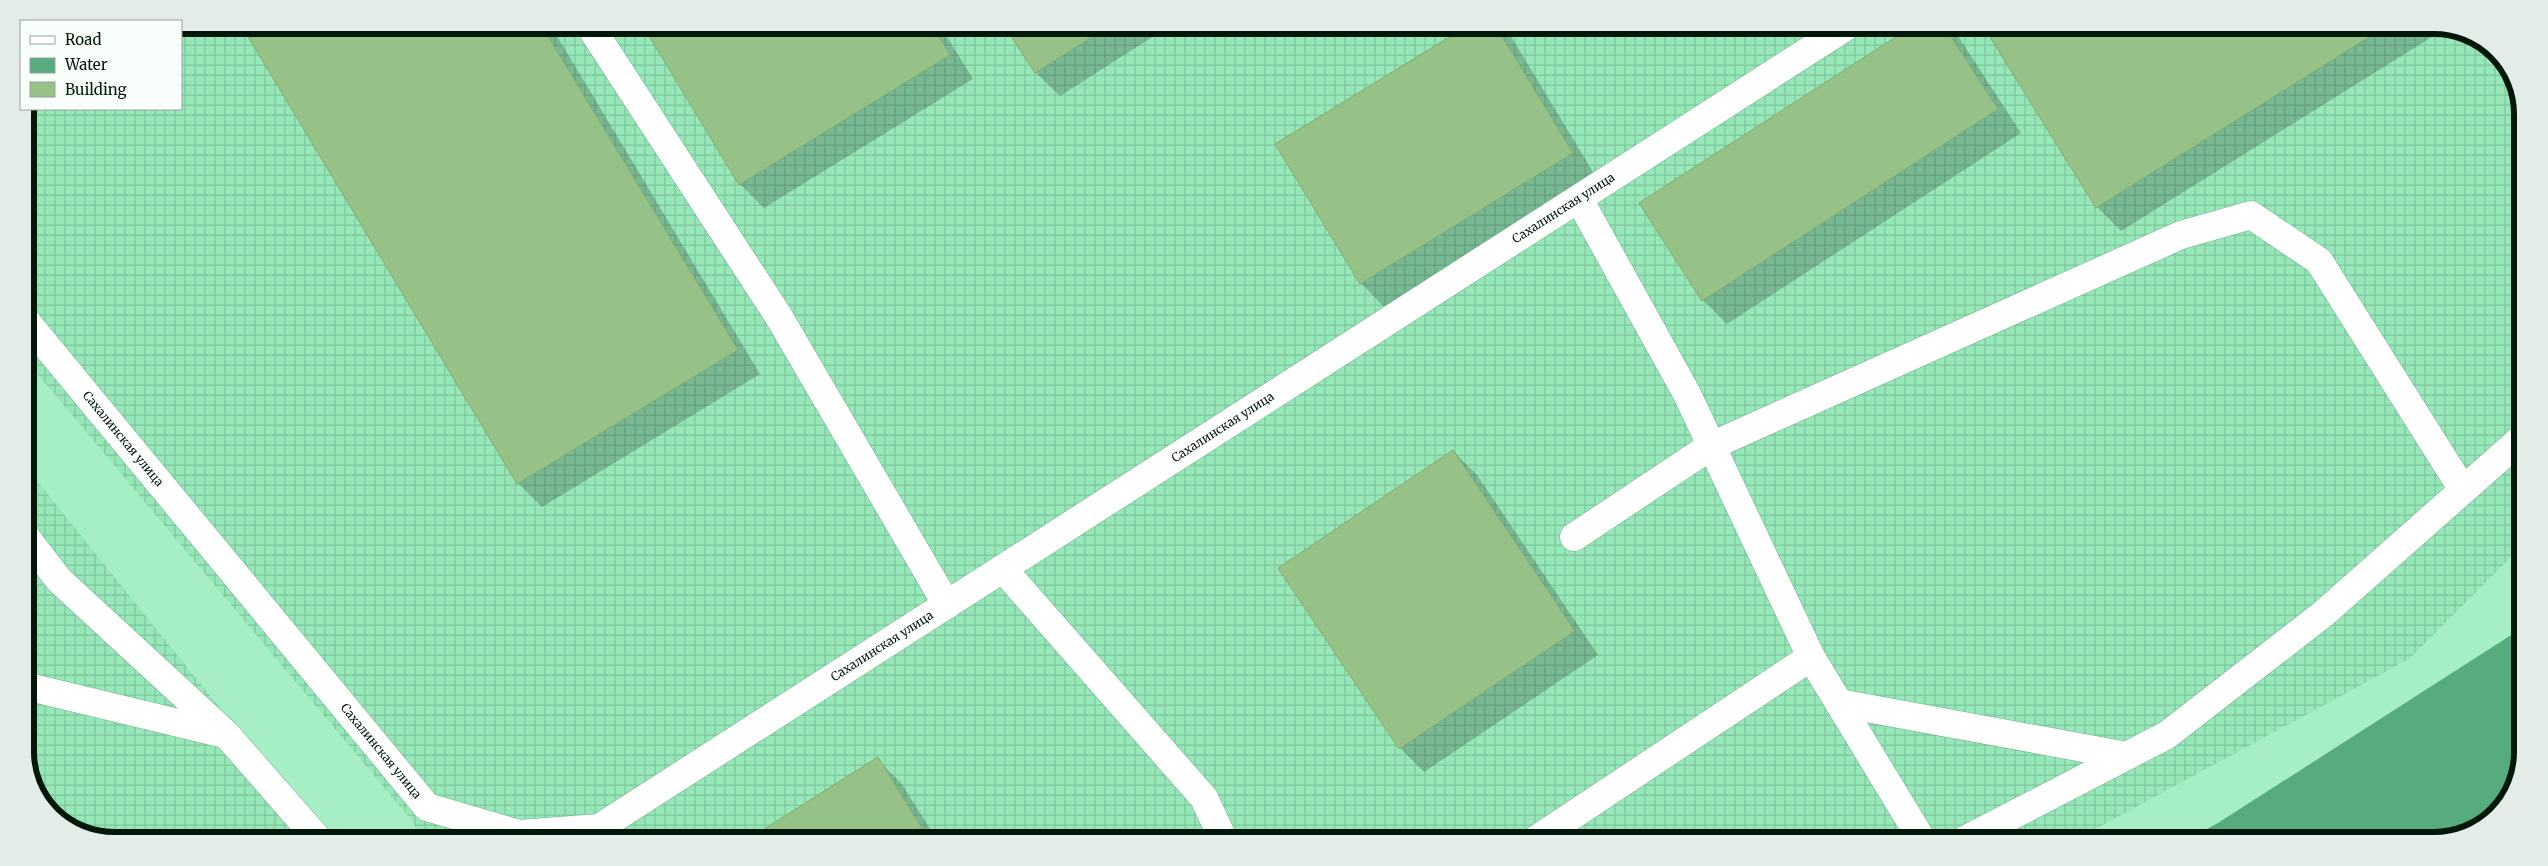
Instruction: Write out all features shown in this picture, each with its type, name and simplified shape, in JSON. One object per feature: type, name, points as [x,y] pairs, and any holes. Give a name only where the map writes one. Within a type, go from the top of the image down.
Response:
[{"type":"street","points":[[595,34],[779,317],[947,604]]},
{"type":"street","name":"Сахалинская улица","points":[[560,832],[599,828],[1835,34]]},
{"type":"street","points":[[1578,199],[1687,394],[1811,657],[1917,832]]},
{"type":"street","points":[[1574,537],[1712,446],[2181,235],[2251,216],[2319,261],[2464,490]]},
{"type":"street","name":"Сахалинская улица","points":[[34,331],[427,807],[507,832]]},
{"type":"street","points":[[1980,832],[2167,735],[2323,614],[2514,445]]},
{"type":"street","points":[[34,548],[59,580],[226,734],[312,832]]},
{"type":"street","points":[[1003,569],[1204,798],[1220,832]]},
{"type":"street","points":[[1548,832],[1811,657]]},
{"type":"street","points":[[34,688],[226,734]]},
{"type":"street","points":[[1839,703],[2127,756]]},
{"type":"shaded area","points":[[182,34],[2445,34],[2460,38],[2479,47],[2498,65],[2510,88],[2514,108],[2514,554],[2409,659],[2090,832],[418,832],[413,822],[34,370],[34,110],[182,110]]},
{"type":"shaded area","points":[[34,477],[320,832],[103,832],[88,828],[69,819],[50,801],[36,773],[34,758]]},
{"type":"water","points":[[2514,633],[2514,763],[2506,788],[2498,801],[2479,819],[2455,830],[2445,832],[2202,832]]},
{"type":"building","points":[[246,34],[547,34],[738,350],[517,484]]},
{"type":"building","points":[[648,34],[937,34],[950,55],[739,185]]},
{"type":"building","points":[[1010,34],[1097,34],[1035,73]]},
{"type":"building","points":[[1454,34],[1501,34],[1573,153],[1360,284],[1275,144]]},
{"type":"building","points":[[1900,34],[1949,34],[1998,109],[1702,301],[1639,203]]},
{"type":"building","points":[[1988,34],[2374,34],[2096,208]]},
{"type":"building","points":[[1453,450],[1575,631],[1399,749],[1278,568]]},
{"type":"building","points":[[878,757],[924,832],[759,832]]}]
